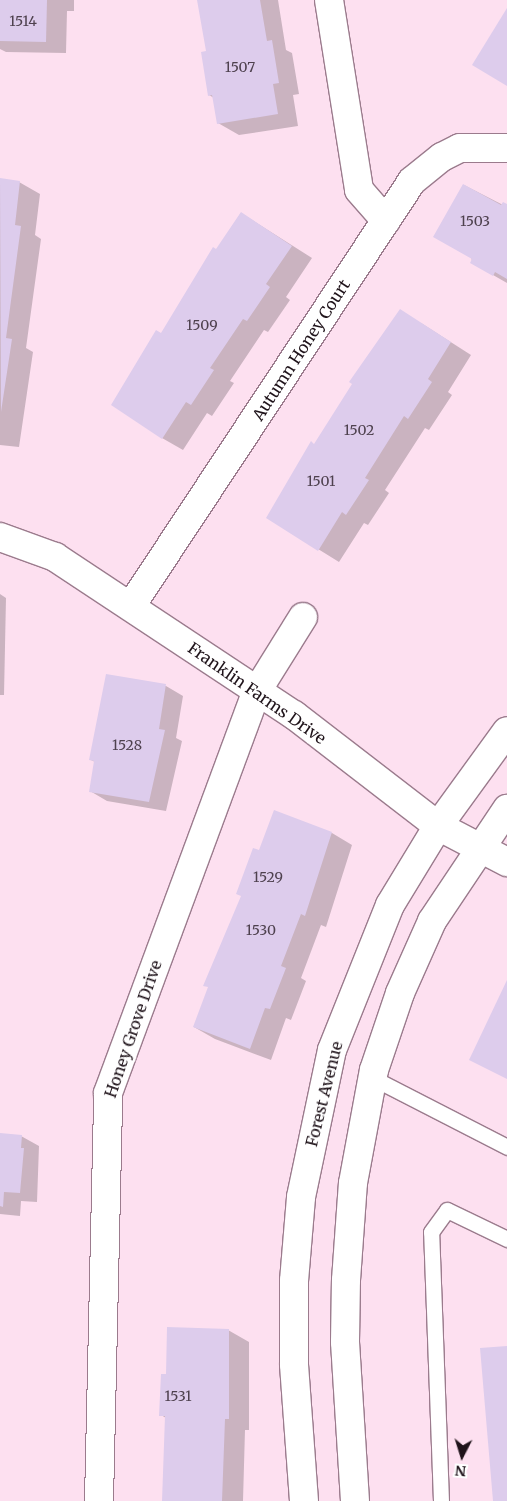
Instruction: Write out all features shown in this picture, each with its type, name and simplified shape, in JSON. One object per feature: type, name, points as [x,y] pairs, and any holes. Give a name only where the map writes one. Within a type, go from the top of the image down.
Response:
[{"type":"street","points":[[328,0],[359,190],[386,221]]},
{"type":"street","name":"Autumn Honey Court","points":[[131,606],[412,181],[442,157],[460,148],[507,148]]},
{"type":"street","name":"Franklin Farms Drive","points":[[0,537],[55,557],[257,690],[438,826],[507,862]]},
{"type":"street","name":"Honey Grove Drive","points":[[98,1501],[108,1093],[257,690],[303,617]]},
{"type":"street","name":"Forest Avenue","points":[[304,1501],[294,1364],[294,1281],[301,1197],[320,1098],[332,1050],[390,905],[438,826],[507,731]]},
{"type":"street","points":[[355,1501],[345,1342],[346,1280],[353,1183],[373,1078],[400,993],[432,921],[507,809]]},
{"type":"lane","points":[[373,1078],[507,1147]]},
{"type":"lane","points":[[441,1501],[431,1232],[448,1210],[507,1239]]},
{"type":"building","points":[[0,0],[47,0],[46,42],[0,41]]},
{"type":"building","points":[[197,0],[260,0],[267,41],[272,40],[279,83],[273,84],[278,114],[217,124],[212,95],[208,96],[201,52],[206,51]]},
{"type":"building","points":[[507,8],[507,86],[472,65]]},
{"type":"building","points":[[0,178],[20,181],[15,225],[21,226],[6,338],[12,339],[1,412]]},
{"type":"building","points":[[463,184],[501,205],[503,202],[507,204],[507,279],[495,272],[493,276],[470,263],[472,259],[433,237]]},
{"type":"building","points":[[241,212],[292,246],[266,284],[270,287],[247,321],[243,319],[210,368],[214,370],[191,405],[186,402],[162,439],[111,405],[156,330],[161,333],[213,247],[216,249]]},
{"type":"building","points":[[400,309],[451,342],[428,379],[432,382],[408,419],[404,416],[365,478],[369,480],[346,515],[342,512],[318,551],[266,518],[311,441],[314,444],[352,384],[349,382]]},
{"type":"building","points":[[106,674],[166,684],[159,729],[165,730],[149,802],[89,792],[94,761],[89,760]]},
{"type":"building","points":[[274,810],[332,832],[305,916],[301,914],[281,966],[286,968],[270,1009],[265,1008],[250,1049],[193,1027],[208,987],[203,986],[241,896],[236,894],[253,848],[259,850]]},
{"type":"building","points":[[507,980],[507,1079],[469,1060]]},
{"type":"building","points":[[0,1133],[22,1135],[21,1148],[24,1148],[20,1193],[4,1192],[3,1207],[0,1206]]},
{"type":"building","points":[[167,1327],[229,1329],[229,1419],[225,1419],[222,1501],[162,1501],[165,1416],[159,1416],[161,1374],[166,1374]]},
{"type":"building","points":[[507,1346],[507,1501],[493,1501],[480,1348]]}]
